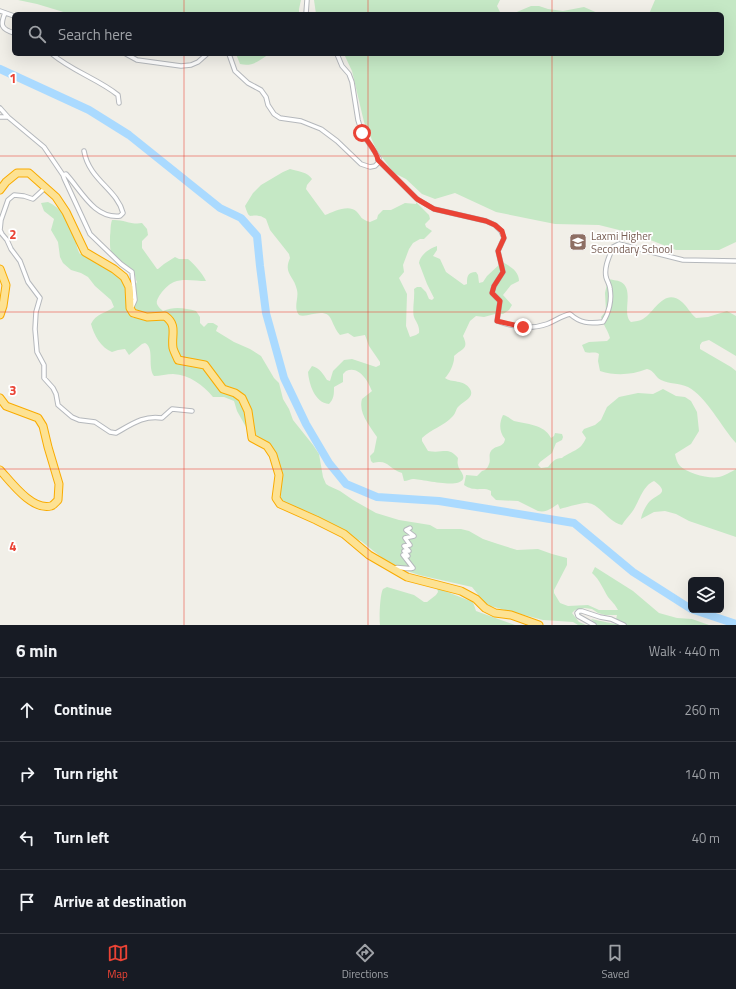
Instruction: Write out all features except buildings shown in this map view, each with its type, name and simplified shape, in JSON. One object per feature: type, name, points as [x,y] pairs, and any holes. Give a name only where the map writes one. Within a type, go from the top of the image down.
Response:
[{"type":"highway","points":[[0,190],[6,182],[17,173],[29,173],[56,197],[66,212],[85,252],[114,269],[124,277],[129,287],[130,308],[133,313],[147,317],[165,316],[170,319],[173,329],[173,348],[178,360],[205,365],[224,389],[235,393],[242,398],[248,411],[252,438],[267,446],[273,454],[279,475],[276,488],[276,498],[280,504],[338,531],[354,541],[369,555],[407,577],[461,591],[476,599],[485,608],[495,613],[511,615],[539,625]]},
{"type":"highway","points":[[0,269],[6,285],[0,315]]},
{"type":"highway","points":[[0,398],[6,406],[38,418],[43,426],[59,484],[58,500],[52,506],[44,506],[32,502],[19,491],[0,470]]},
{"type":"street","points":[[306,12],[307,0]]},
{"type":"street","points":[[0,11],[12,15]]},
{"type":"street","points":[[5,12],[1,24],[5,30],[12,32]]},
{"type":"street","points":[[55,56],[74,69],[108,87],[118,95],[119,103]]},
{"type":"street","points":[[129,56],[136,60],[149,63],[181,66],[198,62],[205,56]]},
{"type":"street","points":[[230,56],[235,71],[248,84],[261,90],[274,114],[280,118],[301,121],[321,129],[337,141],[361,164],[370,167],[378,163],[378,160]]},
{"type":"street","points":[[339,56],[342,66],[349,74],[352,82],[358,120],[362,133],[377,154],[378,160],[417,199],[434,209],[486,221],[495,225],[502,231],[504,238],[498,251],[503,272],[494,286],[492,293],[500,301],[497,321],[508,325],[533,328],[547,324],[570,314],[576,319],[585,323],[602,322],[607,316],[611,296],[606,278],[608,258],[613,247],[620,244],[683,260],[736,261]]},
{"type":"street","points":[[0,108],[8,117],[44,147],[63,174],[90,234],[121,264],[132,272],[135,300],[131,310]]},
{"type":"street","points":[[0,118],[8,117]]},
{"type":"street","points":[[63,174],[66,174],[91,205],[101,212],[114,217],[120,216],[123,213],[121,206],[93,173],[86,160],[84,151]]},
{"type":"street","points":[[45,188],[33,199],[24,196],[14,196],[8,200],[1,220],[0,230],[20,261],[28,282],[40,298],[35,322],[36,345],[39,357],[44,365],[44,378],[53,388],[58,405],[72,417],[79,420],[95,422],[110,432],[116,433],[146,418],[157,416],[162,418],[172,409],[192,410]]},
{"type":"street","points":[[392,568],[396,567],[408,570],[413,568],[403,555],[408,556],[404,550],[409,551],[404,546],[410,545],[405,538],[414,536],[406,530],[410,528]]},
{"type":"street","points":[[594,625],[578,616],[577,613],[582,611],[600,618],[610,619],[624,625]]},
{"type":"green space","points":[[18,0],[301,0],[299,12],[63,12]]},
{"type":"green space","points":[[314,0],[500,0],[497,6],[500,12],[316,12]]},
{"type":"green space","points":[[655,0],[736,0],[736,242],[719,250],[676,250],[635,234],[599,225],[555,224],[496,212],[455,193],[435,199],[422,194],[406,179],[394,173],[376,149],[364,122],[352,71],[345,56],[724,56],[724,12],[650,12]]},
{"type":"green space","points":[[531,6],[539,6],[563,11],[584,7],[595,12],[517,12]]},
{"type":"green space","points":[[237,56],[266,56],[255,63],[248,65],[240,64]]},
{"type":"green space","points":[[290,169],[305,173],[312,179],[307,185],[306,189],[325,215],[340,209],[349,208],[356,211],[363,219],[370,222],[377,219],[378,215],[383,210],[391,210],[405,203],[416,204],[416,202],[429,215],[430,219],[425,224],[426,227],[432,231],[424,239],[420,239],[413,243],[403,265],[404,272],[399,278],[407,294],[406,326],[410,337],[419,333],[413,314],[414,289],[421,287],[426,292],[429,299],[432,300],[434,298],[419,263],[423,255],[431,248],[437,246],[437,250],[433,256],[440,259],[446,272],[464,285],[467,284],[468,275],[473,272],[476,272],[478,275],[479,283],[483,282],[487,276],[502,262],[511,267],[519,277],[519,281],[511,285],[503,295],[512,305],[509,310],[503,314],[495,314],[484,317],[476,316],[470,321],[463,336],[465,346],[454,356],[454,362],[445,378],[461,382],[467,386],[471,392],[470,397],[458,407],[454,415],[422,438],[422,441],[428,451],[448,451],[458,458],[458,467],[463,477],[460,482],[440,483],[413,479],[404,481],[402,473],[386,463],[373,463],[371,461],[370,456],[374,452],[377,437],[365,419],[361,404],[362,399],[372,391],[368,383],[359,372],[351,370],[346,371],[343,374],[343,382],[334,387],[332,400],[329,404],[324,403],[316,397],[311,387],[308,372],[312,366],[323,373],[327,380],[330,381],[333,371],[344,360],[352,359],[376,367],[380,365],[380,362],[369,346],[365,335],[354,337],[348,333],[340,335],[329,316],[325,313],[302,316],[299,315],[296,309],[296,285],[288,271],[288,263],[290,258],[289,254],[270,230],[266,219],[260,216],[250,216],[248,214],[245,206],[253,193],[261,185]]},
{"type":"green space","points":[[48,202],[56,207],[70,223],[80,254],[83,254],[121,277],[126,287],[128,309],[133,318],[147,318],[134,308],[132,301],[131,291],[137,282],[134,271],[118,260],[111,252],[110,236],[112,220],[142,223],[147,229],[148,235],[142,241],[142,248],[157,269],[175,257],[179,259],[188,259],[201,272],[206,281],[185,280],[171,283],[165,288],[158,298],[157,305],[163,311],[171,308],[180,308],[196,311],[200,317],[200,323],[204,327],[208,323],[213,323],[218,326],[216,331],[261,356],[274,378],[279,383],[283,399],[293,420],[319,454],[323,477],[326,484],[329,486],[376,513],[399,520],[430,525],[437,529],[461,529],[469,531],[483,539],[517,550],[538,549],[567,558],[567,565],[554,590],[554,593],[560,603],[568,606],[588,605],[599,610],[618,610],[592,573],[595,567],[633,591],[659,613],[677,618],[692,619],[709,625],[597,625],[591,619],[615,624],[617,615],[605,615],[592,609],[585,608],[575,610],[572,613],[579,622],[586,625],[578,625],[573,622],[543,620],[490,606],[484,602],[472,587],[419,575],[396,567],[361,541],[344,534],[324,520],[304,510],[293,509],[281,500],[280,471],[275,451],[267,441],[257,437],[251,423],[248,421],[246,427],[237,411],[234,401],[224,397],[213,397],[196,381],[185,376],[173,374],[154,376],[151,368],[150,349],[145,343],[129,355],[125,349],[112,352],[101,344],[96,337],[91,324],[95,318],[114,307],[111,300],[95,286],[88,277],[71,270],[63,263],[60,257],[58,242],[51,230],[54,219],[44,211],[41,203]]},
{"type":"green space","points":[[608,279],[619,281],[625,286],[628,296],[627,314],[631,322],[643,319],[660,302],[670,297],[676,298],[682,302],[696,318],[708,317],[727,311],[736,316],[736,356],[709,340],[702,342],[700,349],[736,371],[736,443],[695,391],[688,387],[661,380],[647,369],[635,373],[624,374],[612,374],[600,371],[598,361],[599,354],[585,352],[582,345],[589,342],[607,341],[610,338],[601,317],[606,311],[605,293]]},
{"type":"green space","points":[[663,389],[676,396],[685,397],[691,401],[697,412],[699,431],[691,444],[675,454],[677,462],[680,466],[683,469],[693,473],[714,477],[723,476],[736,469],[736,537],[665,511],[654,512],[641,519],[646,507],[662,490],[654,481],[646,487],[622,525],[617,524],[592,504],[586,503],[560,509],[558,504],[549,510],[538,511],[518,501],[496,500],[491,495],[491,491],[485,489],[472,489],[464,485],[466,475],[477,476],[485,470],[490,462],[491,451],[503,444],[505,439],[500,427],[503,415],[514,421],[539,427],[548,433],[551,438],[555,433],[562,434],[562,440],[556,443],[552,453],[538,465],[541,468],[548,467],[552,462],[562,458],[581,446],[586,438],[582,432],[584,429],[595,425],[601,420],[607,407],[619,397],[638,393],[653,394]]},
{"type":"green space","points":[[387,587],[414,595],[424,602],[427,602],[436,595],[438,592],[437,588],[473,602],[476,611],[515,625],[380,625],[381,596],[383,589]]},
{"type":"waterway","points":[[0,69],[89,110],[129,135],[220,208],[241,218],[257,236],[266,313],[284,378],[306,424],[329,463],[346,484],[377,497],[439,501],[574,523],[633,572],[688,607]]},
{"type":"waterway","points":[[703,613],[736,624]]},
{"type":"place","name":"Laxmi Higher Secondary School","points":[[578,242]]},
{"type":"route","points":[[362,133],[377,154],[379,158],[378,160],[417,199],[434,209],[443,212],[486,221],[495,225],[502,231],[504,238],[498,251],[503,272],[494,286],[492,293],[500,301],[497,321],[508,325],[523,327]]}]
